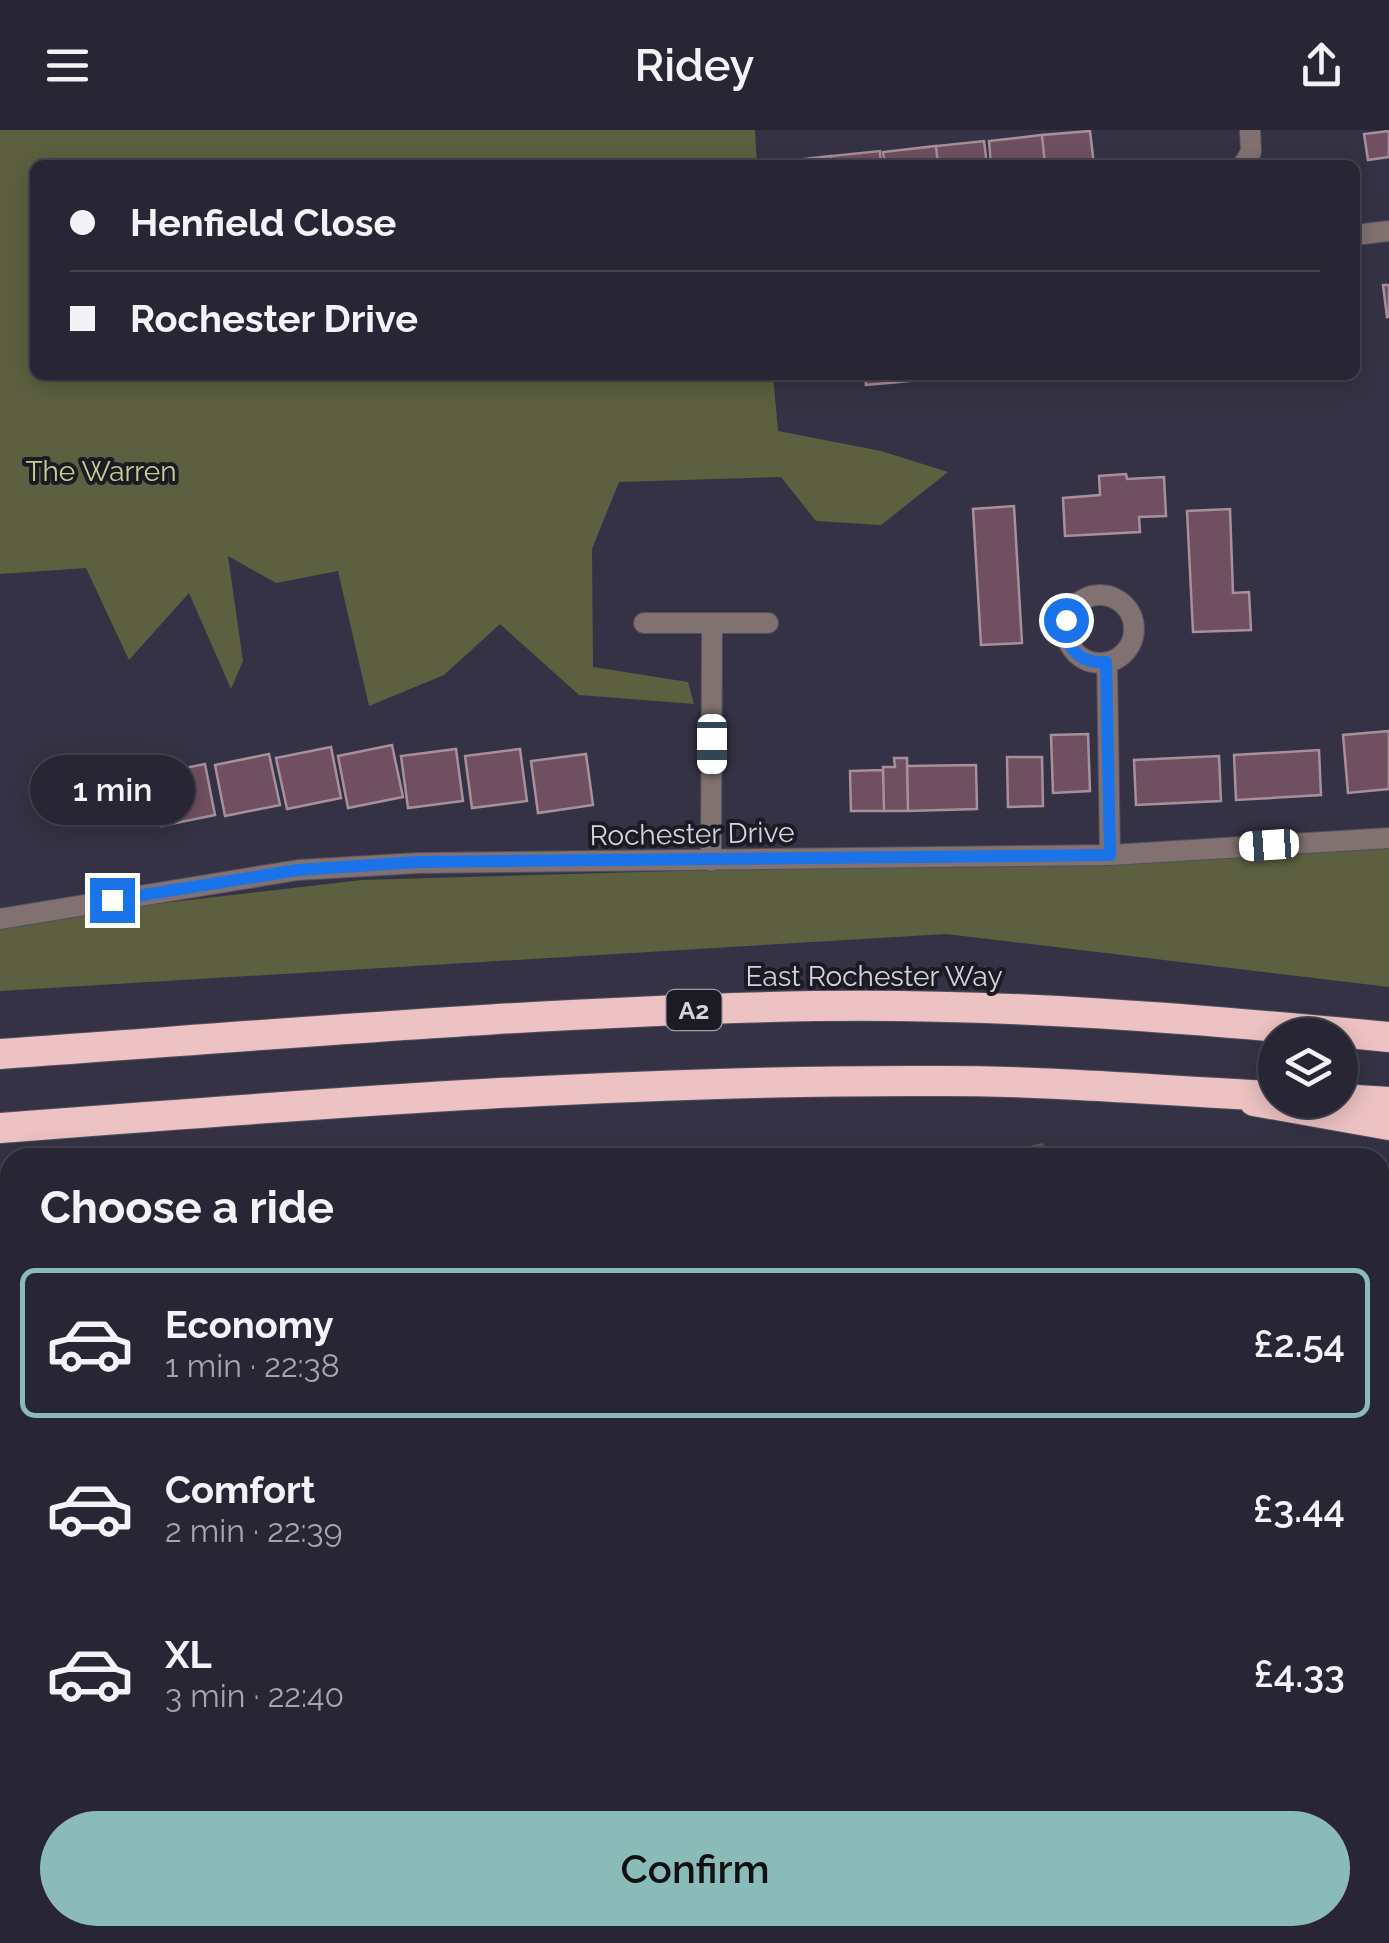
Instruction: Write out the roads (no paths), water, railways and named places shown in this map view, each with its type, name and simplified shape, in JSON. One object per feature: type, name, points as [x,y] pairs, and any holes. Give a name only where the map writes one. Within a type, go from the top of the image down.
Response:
[{"type":"highway","name":"East Rochester Way","points":[[0,1054],[606,1014],[818,1006],[1164,1016],[1389,1037]]},
{"type":"highway","points":[[0,1128],[505,1090],[711,1084],[945,1081],[1258,1095]]},
{"type":"highway","points":[[1214,1094],[1389,1125]]},
{"type":"highway","points":[[1358,1100],[1389,1102]]},
{"type":"street","points":[[1250,130],[1252,160]]},
{"type":"street","points":[[1360,234],[1389,231]]},
{"type":"street","points":[[644,623],[768,623]]},
{"type":"street","points":[[711,862],[712,626]]},
{"type":"street","points":[[1106,662],[1110,855]]},
{"type":"street","name":"Rochester Drive","points":[[0,919],[298,870],[418,862],[1110,855],[1389,838]]},
{"type":"park label","name":"The Warren","points":[[101,471]]}]
